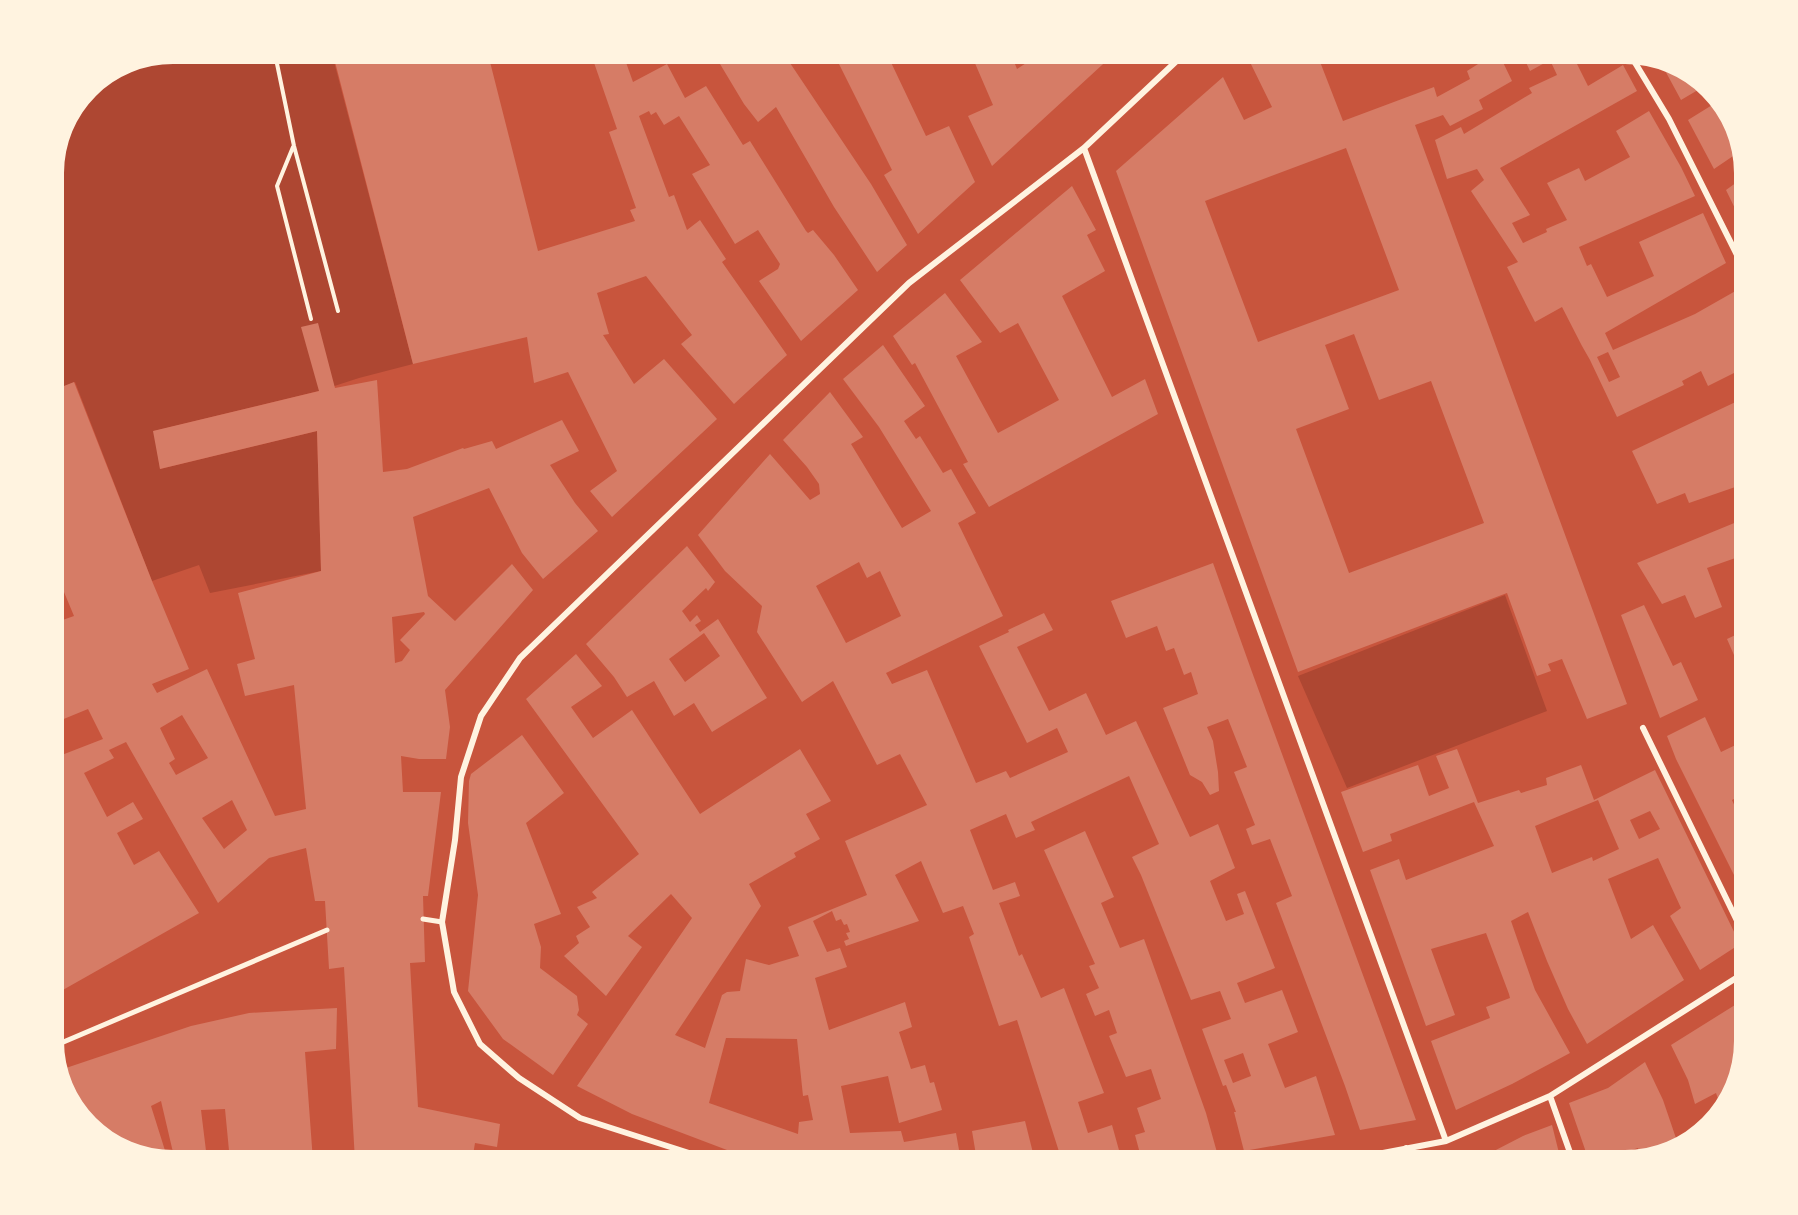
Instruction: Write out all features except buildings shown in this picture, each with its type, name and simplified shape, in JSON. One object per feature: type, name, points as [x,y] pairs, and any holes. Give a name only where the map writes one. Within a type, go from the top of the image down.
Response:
[{"type":"street","points":[[680,1150],[580,1118],[519,1078],[480,1044],[454,992],[442,922],[461,777],[481,716],[520,658],[909,283],[1084,148],[1173,64]]},
{"type":"street","points":[[1636,65],[1669,119],[1734,249]]},
{"type":"street","points":[[1084,148],[1446,1141]]},
{"type":"street","points":[[1643,728],[1734,914]]},
{"type":"street","points":[[423,919],[442,922]]},
{"type":"street","points":[[65,1041],[327,930]]},
{"type":"street","points":[[1401,1150],[1446,1141],[1550,1096],[1734,979]]},
{"type":"street","points":[[1550,1096],[1569,1150]]},
{"type":"path","points":[[277,64],[294,146],[338,311]]},
{"type":"path","points":[[294,146],[277,186],[311,319]]},
{"type":"shaded area","points":[[335,64],[413,364],[319,391],[154,431],[160,469],[317,431],[321,571],[210,593],[199,565],[152,581],[75,382],[65,386],[65,166],[68,145],[73,132],[91,101],[119,79],[138,70],[159,65]]},
{"type":"shaded area","points":[[1505,595],[1547,711],[1347,788],[1298,676]]}]
